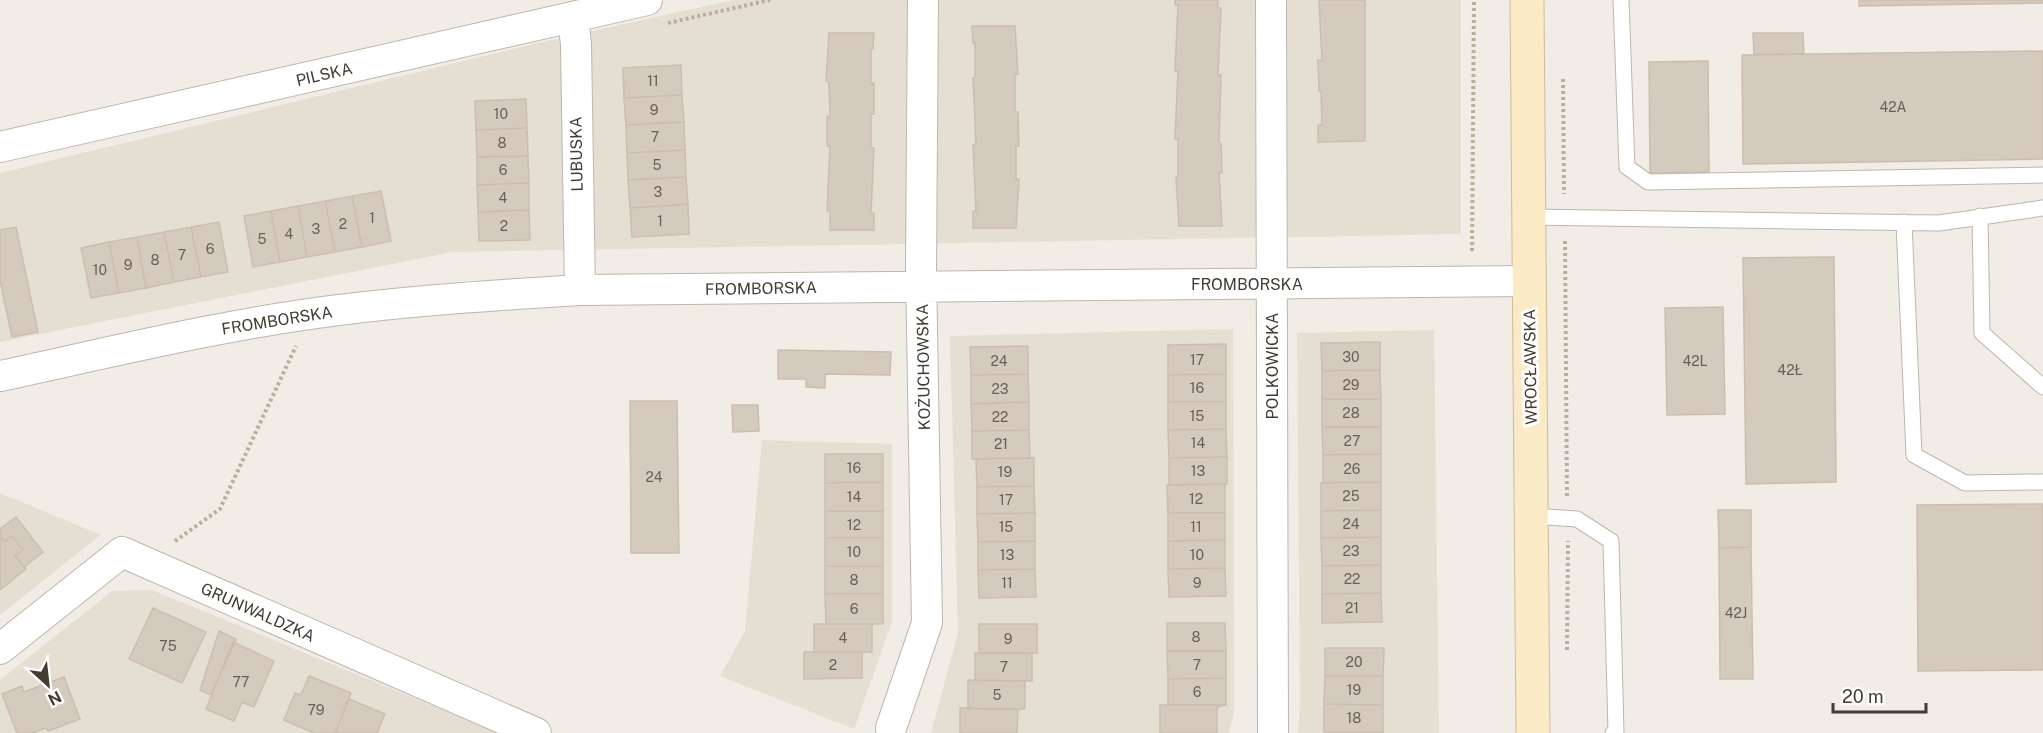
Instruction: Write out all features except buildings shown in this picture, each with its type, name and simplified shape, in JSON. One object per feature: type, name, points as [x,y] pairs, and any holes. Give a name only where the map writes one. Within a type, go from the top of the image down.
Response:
[{"type":"street","name":"PILSKA","points":[[0,147],[647,0]]},
{"type":"street","name":"KOŻUCHOWSKA","points":[[891,728],[927,623],[921,285],[923,0]]},
{"type":"street","name":"POLKOWICKA","points":[[1270,0],[1273,733]]},
{"type":"street","name":"WROCŁAWSKA","points":[[1527,0],[1533,733]]},
{"type":"street","name":"LUBUSKA","points":[[573,17],[576,44],[580,290]]},
{"type":"street","name":"FROMBORSKA","points":[[0,376],[206,332],[338,310],[458,297],[580,290],[1529,281]]},
{"type":"street","name":"GRUNWALDZKA","points":[[0,649],[122,552],[536,733]]},
{"type":"lane","points":[[1621,0],[1626,167],[1648,182],[2043,175]]},
{"type":"lane","points":[[1528,217],[1939,223],[2043,208]]},
{"type":"lane","points":[[1980,216],[1982,333],[2043,387]]},
{"type":"lane","points":[[1904,222],[1914,455],[1965,483],[2043,482]]},
{"type":"lane","points":[[1532,516],[1577,519],[1611,541],[1616,732],[1613,733]]},
{"type":"path","points":[[1473,281],[1474,0]]},
{"type":"path","points":[[1562,69],[1568,519],[1567,662]]},
{"type":"path","points":[[146,563],[220,509],[297,345]]},
{"type":"shaded area","points":[[733,0],[1461,0],[1461,234],[452,252],[0,342],[0,173],[538,43]]},
{"type":"shaded area","points":[[1233,329],[1234,712],[1229,733],[931,733],[958,633],[950,336]]},
{"type":"shaded area","points":[[1434,330],[1439,733],[1298,733],[1300,700],[1297,333]]},
{"type":"shaded area","points":[[762,440],[892,444],[892,622],[854,729],[720,676],[745,631]]},
{"type":"shaded area","points":[[0,493],[101,535],[0,615]]},
{"type":"shaded area","points":[[152,590],[498,733],[0,733],[0,680],[112,591]]}]
